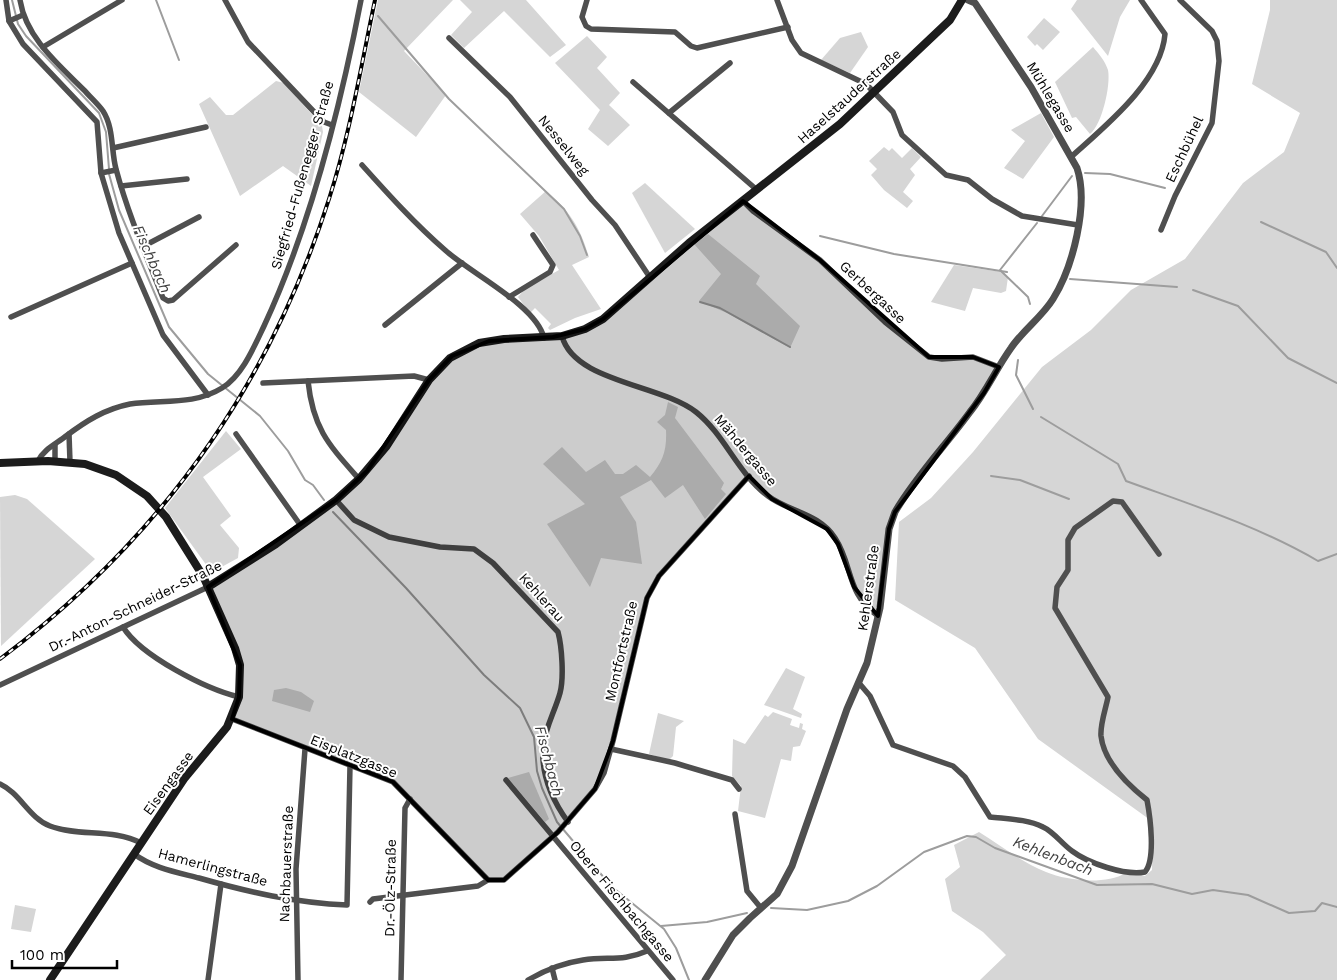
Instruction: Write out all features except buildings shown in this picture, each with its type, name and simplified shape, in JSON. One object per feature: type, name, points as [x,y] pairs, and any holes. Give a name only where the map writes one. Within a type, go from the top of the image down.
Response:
[{"type":"main road","name":"Haselstauderstraße","points":[[743,201],[822,140],[950,20],[962,0]]},
{"type":"main road","name":"Dr.-Anton-Schneider-Straße","points":[[208,587],[301,526],[336,500],[359,479],[386,447],[429,380],[445,362],[470,346],[504,339],[562,336],[585,329],[603,319],[649,276],[743,201]]},
{"type":"main road","name":"Eisengasse","points":[[0,463],[55,461],[94,467],[116,475],[147,496],[175,529],[208,587],[238,656],[241,678],[239,697],[232,719],[184,778],[50,980]]},
{"type":"street","points":[[6,0],[11,20],[23,44],[97,122],[102,172],[108,202],[132,263],[163,335],[208,395]]},
{"type":"street","points":[[20,0],[21,16],[43,47],[103,110],[110,130],[114,170],[163,298],[168,301],[173,300],[236,245]]},
{"type":"street","points":[[43,47],[122,0]]},
{"type":"street","points":[[225,0],[248,42],[320,119],[332,125]]},
{"type":"street","name":"Siegfried-Fußenegger Straße","points":[[38,461],[46,450],[91,418],[120,406],[192,400],[208,395],[227,385],[244,364],[285,278],[311,201],[332,125],[361,0]]},
{"type":"street","points":[[586,0],[582,17],[586,26],[591,29],[675,32],[691,46],[697,48],[788,27]]},
{"type":"street","points":[[777,0],[796,48],[806,57],[866,84],[875,91],[893,112],[902,135],[939,170],[952,178],[972,182],[992,199],[1022,216],[1078,225]]},
{"type":"street","points":[[1071,157],[1124,108],[1155,65],[1161,52],[1165,34],[1141,0]]},
{"type":"street","name":"Eschbühel","points":[[1161,230],[1175,196],[1212,123],[1219,61],[1217,41],[1212,31],[1180,0]]},
{"type":"street","name":"Mühlegasse","points":[[973,1],[1031,87],[1071,157],[1081,181],[1081,213]]},
{"type":"street","points":[[11,20],[21,16]]},
{"type":"street","name":"Nesselweg","points":[[448,38],[510,97],[592,200],[615,225],[649,276]]},
{"type":"street","points":[[669,113],[730,63]]},
{"type":"street","points":[[633,82],[757,190]]},
{"type":"street","points":[[113,148],[206,127]]},
{"type":"street","points":[[362,165],[445,251],[509,297],[542,328],[544,338]]},
{"type":"street","points":[[102,172],[114,170]]},
{"type":"street","points":[[121,186],[187,179]]},
{"type":"street","name":"Gerbergasse","points":[[743,201],[753,211],[820,260],[885,322],[929,357],[942,359],[973,357],[999,367]]},
{"type":"street","name":"Kehlerstraße","points":[[705,980],[733,935],[778,894],[792,866],[819,785],[867,663],[878,616],[889,529],[895,512],[984,394],[1011,348],[1045,310],[1057,292],[1065,275],[1081,213]]},
{"type":"street","points":[[142,247],[199,217]]},
{"type":"street","points":[[509,297],[550,272],[553,265],[533,235]]},
{"type":"street","points":[[11,317],[132,263]]},
{"type":"street","points":[[385,325],[462,263]]},
{"type":"street","name":"Mähdergasse","points":[[562,336],[565,345],[575,359],[589,369],[643,387],[695,412],[708,424],[748,476],[772,499],[808,515],[827,528],[838,544],[854,587],[864,604],[878,616]]},
{"type":"street","points":[[263,383],[414,376],[429,380]]},
{"type":"street","points":[[308,381],[310,401],[321,432],[328,445],[359,479]]},
{"type":"street","points":[[69,434],[70,462]]},
{"type":"street","points":[[236,434],[301,526]]},
{"type":"street","points":[[55,445],[55,461]]},
{"type":"street","name":"Montfortstraße","points":[[555,834],[567,823],[595,789],[604,773],[645,601],[649,593],[659,576],[748,476]]},
{"type":"street","name":"Kehlerau","points":[[336,500],[354,520],[389,537],[440,547],[474,548],[493,563],[558,632],[561,642],[561,690],[547,726],[543,756],[548,785],[556,805],[567,823]]},
{"type":"street","points":[[859,683],[870,696],[893,745],[953,766],[965,777],[990,816],[1032,822],[1044,827],[1073,852],[1095,863],[1136,872],[1145,872],[1150,864],[1151,833],[1147,800],[1121,776],[1106,751],[1101,736],[1108,697],[1055,608],[1057,587],[1068,570],[1068,540],[1076,528],[1112,501],[1122,502],[1159,554]]},
{"type":"street","name":"Dr.-Anton-Schneider-Straße","points":[[0,685],[208,587]]},
{"type":"street","points":[[123,627],[136,643],[167,663],[224,692],[239,697]]},
{"type":"street","name":"Eisplatzgasse","points":[[232,719],[393,782],[491,880]]},
{"type":"street","name":"Nachbauerstraße","points":[[298,980],[296,902],[305,749]]},
{"type":"street","points":[[611,749],[675,763],[732,780],[739,789]]},
{"type":"street","name":"Hamerlingstraße","points":[[134,854],[160,868],[296,902],[347,905],[350,766]]},
{"type":"street","name":"Obere Fischbachgasse","points":[[506,780],[555,834],[673,980]]},
{"type":"street","points":[[0,784],[15,793],[47,825],[113,834],[141,843]]},
{"type":"street","name":"Dr.-Ölz-Straße","points":[[401,980],[405,808],[410,799]]},
{"type":"street","points":[[735,814],[747,891],[761,908]]},
{"type":"street","name":"Obere Fischbachgasse","points":[[491,880],[504,880],[555,834]]},
{"type":"street","points":[[370,902],[373,899],[478,886],[491,880]]},
{"type":"street","points":[[208,980],[221,884]]},
{"type":"street","points":[[528,980],[552,968],[582,960],[621,960],[648,951]]},
{"type":"street","points":[[552,968],[555,980]]},
{"type":"highlighted area","points":[[743,201],[820,260],[929,357],[973,357],[999,367],[984,393],[895,512],[889,529],[878,616],[854,587],[838,544],[827,529],[772,499],[749,476],[659,576],[647,598],[613,741],[595,789],[558,832],[504,880],[488,880],[393,782],[232,719],[239,697],[240,665],[208,587],[336,500],[367,471],[429,380],[452,356],[489,341],[553,337],[585,329],[603,319]]},
{"type":"shaded area","points":[[378,0],[453,0],[404,51],[446,95],[416,137],[359,92]]},
{"type":"shaded area","points":[[460,0],[526,0],[566,45],[550,57],[504,11],[464,48],[451,35],[472,12]]},
{"type":"shaded area","points":[[1077,0],[1130,0],[1120,17],[1108,56],[1071,9]]},
{"type":"shaded area","points":[[1270,0],[1337,0],[1337,980],[980,980],[1006,955],[983,932],[952,911],[945,879],[960,867],[954,845],[979,832],[1029,864],[1065,878],[1097,880],[1117,877],[1126,873],[1145,876],[1152,870],[1153,822],[1038,739],[975,648],[895,600],[899,522],[931,498],[973,452],[1042,367],[1091,330],[1131,290],[1185,259],[1243,183],[1284,152],[1300,113],[1252,84],[1270,10]]},
{"type":"shaded area","points":[[1044,18],[1060,32],[1043,50],[1037,44],[1035,46],[1027,37]]},
{"type":"shaded area","points":[[861,32],[868,47],[850,73],[821,60],[840,38]]},
{"type":"shaded area","points":[[587,36],[607,57],[597,68],[620,93],[609,105],[630,125],[608,146],[588,129],[600,110],[555,63]]},
{"type":"shaded area","points":[[1093,47],[1105,64],[1109,77],[1102,114],[1090,134],[1076,117],[1072,118],[1055,82]]},
{"type":"shaded area","points":[[276,81],[284,83],[322,126],[323,132],[311,186],[283,166],[240,196],[199,104],[210,97],[226,115],[233,115]]},
{"type":"shaded area","points":[[1041,113],[1054,137],[1023,179],[1004,168],[1025,141],[1011,130]]},
{"type":"shaded area","points":[[884,147],[889,151],[892,148],[902,158],[912,148],[921,157],[910,169],[915,175],[903,192],[913,201],[907,208],[884,190],[871,175],[877,169],[869,161]]},
{"type":"shaded area","points":[[645,183],[695,229],[665,253],[632,193]]},
{"type":"shaded area","points":[[546,191],[562,206],[578,228],[589,257],[572,265],[601,309],[575,318],[550,330],[548,328],[551,324],[535,308],[530,313],[518,297],[525,289],[559,270],[539,236],[520,214]]},
{"type":"shaded area","points":[[708,234],[760,276],[756,284],[800,326],[790,348],[727,313],[699,301],[721,274],[694,244]]},
{"type":"shaded area","points":[[954,265],[1002,272],[1008,277],[1006,291],[1001,293],[973,288],[965,311],[931,302]]},
{"type":"shaded area","points":[[668,402],[678,407],[675,418],[724,483],[721,489],[726,494],[705,519],[683,485],[665,498],[651,480],[620,497],[636,522],[642,564],[601,558],[590,587],[547,524],[585,504],[543,464],[562,447],[586,472],[605,460],[615,474],[623,474],[636,465],[650,477],[661,461],[665,450],[666,430],[657,422],[665,415]]},
{"type":"shaded area","points":[[226,431],[241,449],[203,477],[231,516],[220,525],[239,548],[238,558],[216,570],[210,570],[165,508]]},
{"type":"shaded area","points":[[15,495],[27,499],[95,559],[1,646],[0,497]]},
{"type":"shaded area","points":[[786,668],[805,677],[793,709],[802,714],[801,718],[764,705]]},
{"type":"shaded area","points":[[286,688],[301,692],[314,701],[310,712],[272,701],[274,690]]},
{"type":"shaded area","points":[[773,712],[792,719],[790,725],[799,728],[800,723],[803,724],[802,729],[806,731],[800,746],[793,747],[791,761],[781,759],[765,818],[738,811],[741,786],[732,776],[733,739],[745,744],[765,715],[768,717]]},
{"type":"shaded area","points":[[658,713],[684,721],[676,727],[673,756],[669,760],[649,754]]},
{"type":"shaded area","points":[[529,772],[549,819],[545,822],[508,778]]},
{"type":"shaded area","points":[[15,905],[36,909],[31,932],[11,929]]},
{"type":"waterway","name":"Fischbach","points":[[12,0],[18,24],[26,36],[99,113],[106,132],[109,169]]},
{"type":"waterway","points":[[156,0],[179,60]]},
{"type":"waterway","points":[[378,16],[449,99],[564,209],[580,236],[587,255]]},
{"type":"waterway","points":[[1085,173],[1110,174],[1165,188]]},
{"type":"waterway","name":"Fischbach","points":[[109,174],[119,210],[169,327],[208,374],[260,416],[288,451],[305,480],[313,485],[324,500]]},
{"type":"waterway","points":[[1042,216],[1072,176]]},
{"type":"waterway","points":[[1261,222],[1326,252],[1337,268]]},
{"type":"waterway","points":[[1030,304],[1028,297],[1000,270],[1037,223]]},
{"type":"waterway","points":[[820,236],[894,254],[1007,272]]},
{"type":"waterway","points":[[1070,279],[1177,287]]},
{"type":"waterway","points":[[1193,290],[1238,306],[1288,358],[1337,383]]},
{"type":"waterway","points":[[700,302],[720,308],[790,347]]},
{"type":"waterway","points":[[1018,360],[1016,375],[1033,409]]},
{"type":"waterway","points":[[1041,417],[1118,464],[1126,481],[1248,527],[1295,548],[1318,561],[1337,554]]},
{"type":"waterway","points":[[991,476],[1020,480],[1069,499]]},
{"type":"waterway","name":"Fischbach","points":[[333,512],[406,588],[484,675],[520,708],[534,737],[537,771],[542,788],[557,822],[611,886],[664,929],[676,948],[689,980]]},
{"type":"waterway","name":"Kehlenbach","points":[[771,908],[807,910],[848,901],[877,886],[924,852],[967,836],[976,837],[995,848],[1097,885],[1152,884],[1192,894],[1213,890],[1248,895],[1289,913],[1315,911],[1322,903],[1337,907]]},
{"type":"waterway","name":"Kehlenbach","points":[[661,926],[707,922],[747,913]]},
{"type":"railway","points":[[0,659],[57,613],[110,564],[158,511],[201,455],[240,396],[274,334],[304,268],[329,199],[349,125],[375,0]]}]
